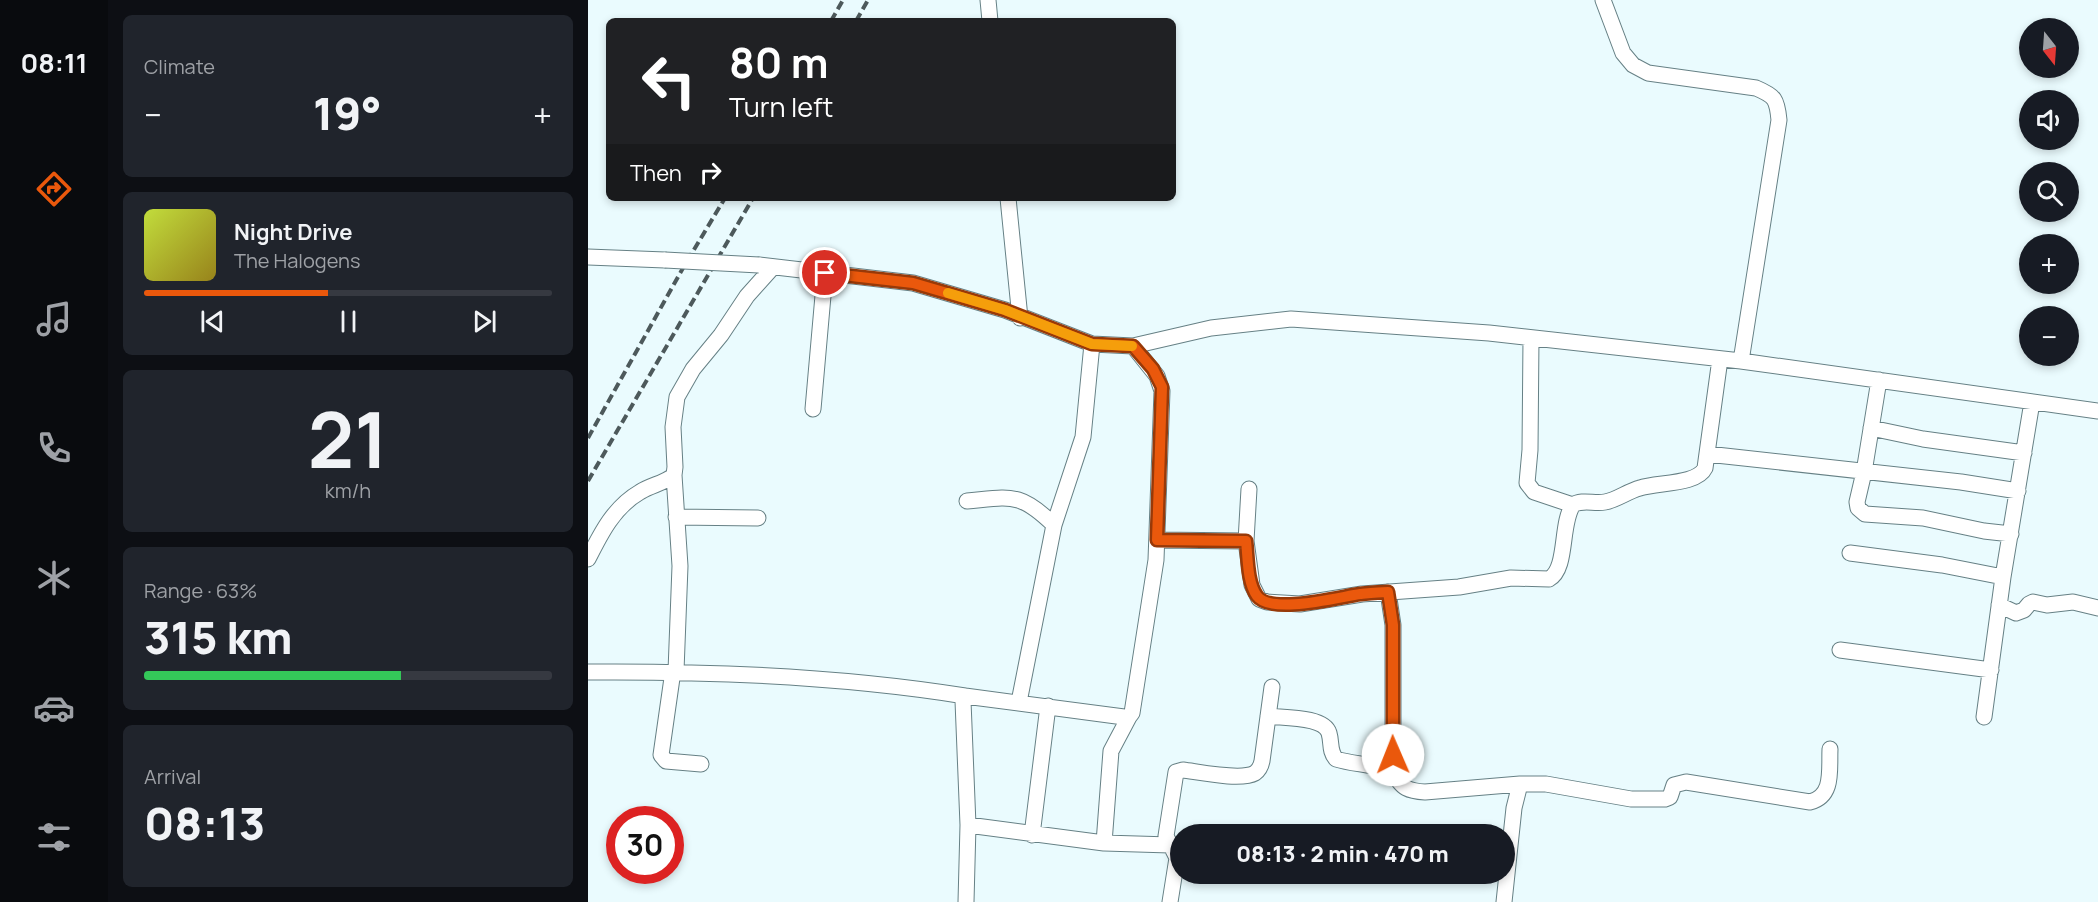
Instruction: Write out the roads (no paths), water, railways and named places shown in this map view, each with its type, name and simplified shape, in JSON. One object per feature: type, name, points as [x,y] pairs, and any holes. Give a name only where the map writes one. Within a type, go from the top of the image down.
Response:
[{"type":"street","points":[[988,0],[990,18]]},
{"type":"street","points":[[1603,0],[1623,53],[1633,65],[1648,73],[1756,88],[1770,94],[1775,99],[1779,120],[1741,361]]},
{"type":"street","points":[[1008,201],[1020,318]]},
{"type":"street","points":[[588,257],[766,266],[913,283],[1005,310],[1020,318],[1092,344],[1133,346],[1211,328],[1291,319],[1489,333],[1741,361],[2098,411]]},
{"type":"street","points":[[701,764],[666,761],[661,755],[674,671],[680,566],[674,475],[674,419],[677,397],[693,369],[721,335],[766,266]]},
{"type":"street","points":[[813,409],[825,273]]},
{"type":"street","points":[[1531,338],[1528,487],[1534,492],[1573,505]]},
{"type":"street","points":[[1019,702],[1054,525],[1083,437],[1092,344]]},
{"type":"street","points":[[1104,843],[1111,751],[1132,713],[1157,540],[1162,387],[1153,369],[1133,346]]},
{"type":"street","points":[[1249,489],[1246,541],[1252,585],[1259,599],[1267,602],[1300,604],[1362,594],[1459,587],[1511,578],[1553,578],[1558,569],[1567,516],[1573,505],[1580,502],[1605,502],[1642,487],[1692,479],[1702,472],[1707,454],[1720,359]]},
{"type":"street","points":[[1879,380],[1857,502],[1858,508],[1865,514],[1923,518],[1984,531],[2011,534]]},
{"type":"street","points":[[1984,717],[2003,577],[2032,402]]},
{"type":"street","points":[[1871,428],[1923,439],[2024,453]]},
{"type":"street","points":[[1707,454],[2018,491]]},
{"type":"street","points":[[588,559],[610,519],[621,506],[641,491],[668,480],[674,475]]},
{"type":"street","points":[[967,501],[1002,498],[1023,501],[1032,505],[1054,525]]},
{"type":"street","points":[[676,517],[758,518]]},
{"type":"street","points":[[1157,540],[1246,541]]},
{"type":"street","points":[[1850,553],[1951,567],[2003,577]]},
{"type":"street","points":[[1388,592],[1393,625],[1393,775]]},
{"type":"street","points":[[1999,605],[2016,613],[2024,610],[2033,602],[2047,605],[2073,602],[2098,608]]},
{"type":"street","points":[[1840,650],[1990,670]]},
{"type":"street","points":[[588,672],[674,671],[858,682],[1129,717]]},
{"type":"street","points":[[968,825],[1104,843],[1170,845],[1167,833],[1176,772],[1183,770],[1239,776],[1255,773],[1262,761],[1272,687]]},
{"type":"street","points":[[965,696],[963,701],[968,825],[966,902]]},
{"type":"street","points":[[1032,835],[1048,706]]},
{"type":"street","points":[[1268,716],[1314,721],[1325,725],[1331,750],[1336,759],[1381,768],[1393,775],[1404,788],[1425,792],[1520,784],[1570,787],[1631,799],[1661,799],[1670,797],[1676,783],[1686,782],[1810,802],[1820,798],[1826,792],[1830,749]]},
{"type":"street","points":[[1504,902],[1514,808],[1520,784]]},
{"type":"street","points":[[1170,902],[1173,884]]},
{"type":"railway","points":[[833,18],[843,0]]},
{"type":"railway","points":[[858,18],[868,0]]},
{"type":"railway","points":[[588,438],[723,201]]},
{"type":"railway","points":[[588,481],[751,201]]}]
